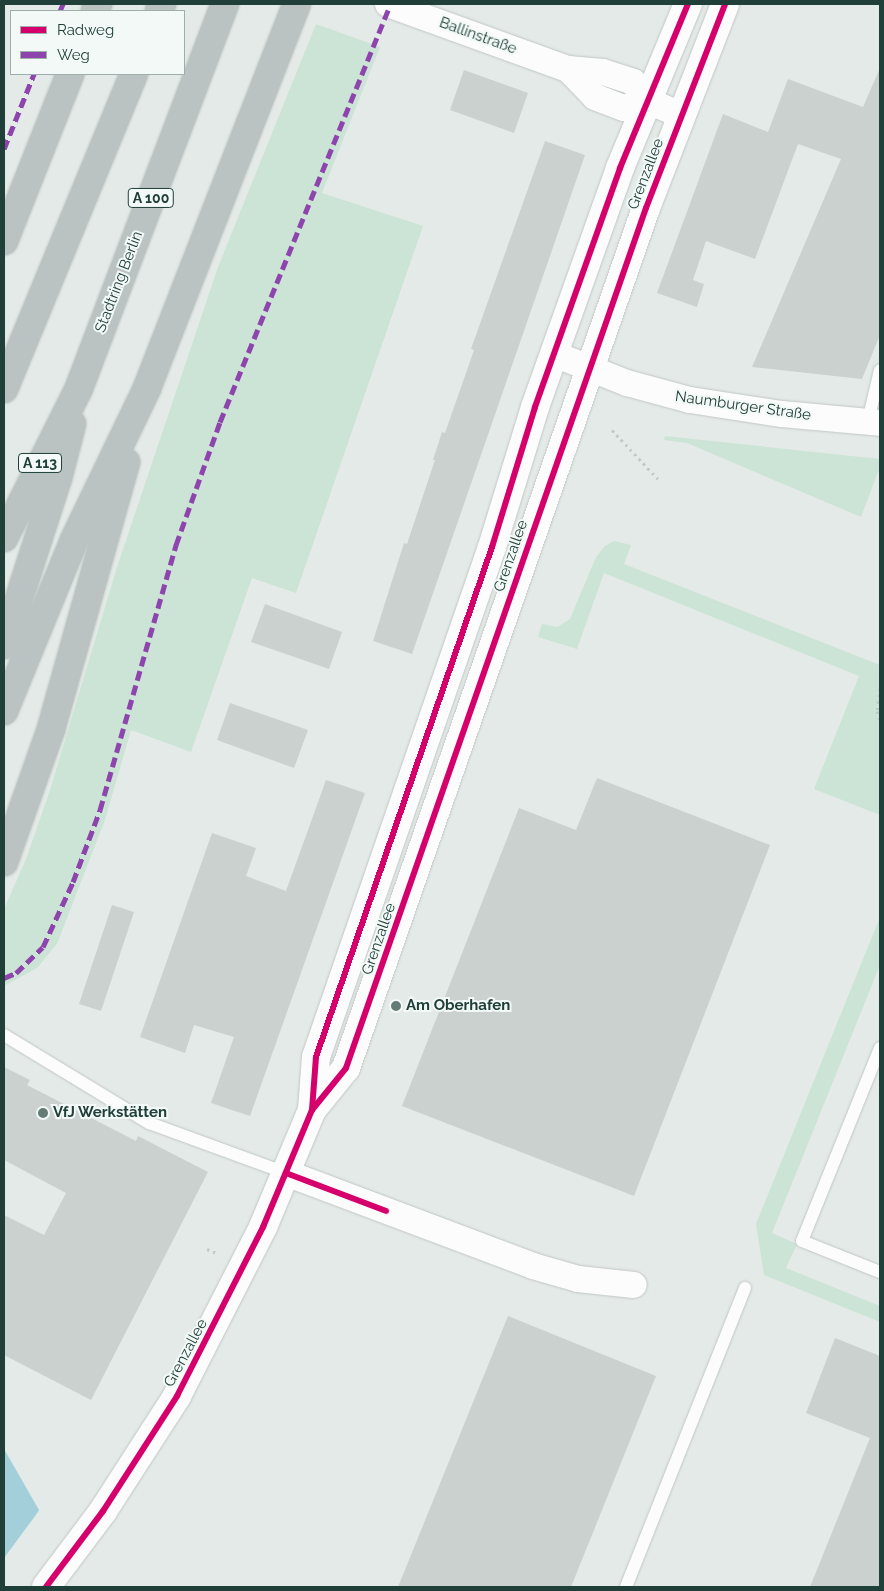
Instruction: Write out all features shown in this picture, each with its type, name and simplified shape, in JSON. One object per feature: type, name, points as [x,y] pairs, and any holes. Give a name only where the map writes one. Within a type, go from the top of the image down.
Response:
[{"type":"highway","name":"Stadtring Berlin","points":[[79,388],[224,6]]},
{"type":"highway","points":[[4,712],[74,540],[147,388],[293,15]]},
{"type":"highway","points":[[4,241],[70,75]]},
{"type":"highway","points":[[4,389],[134,75]]},
{"type":"highway","name":"A 100","points":[[4,645],[58,478],[79,388]]},
{"type":"highway","name":"A 113","points":[[4,538],[79,388]]},
{"type":"highway","points":[[4,862],[51,729],[147,388]]},
{"type":"main road","name":"Grenzallee","points":[[312,1110],[316,1057],[492,546],[554,354],[620,168],[688,4]]},
{"type":"main road","name":"Grenzallee","points":[[46,1587],[103,1511],[147,1446],[202,1352],[286,1173],[312,1110],[346,1068],[590,368],[682,115],[725,4]]},
{"type":"street","name":"Ballinstraße","points":[[388,4],[568,69],[595,97],[624,108],[648,101]]},
{"type":"street","points":[[648,101],[682,115]]},
{"type":"street","name":"Naumburger Straße","points":[[554,354],[667,395],[706,404],[874,422]]},
{"type":"street","points":[[286,1173],[533,1266],[578,1279],[634,1285]]},
{"type":"lane","points":[[874,422],[880,370]]},
{"type":"lane","points":[[4,1035],[149,1123],[286,1173]]},
{"type":"lane","points":[[880,1048],[802,1241],[880,1272]]},
{"type":"lane","points":[[626,1587],[745,1288]]},
{"type":"path","points":[[612,430],[658,479]]},
{"type":"path","points":[[880,688],[877,711],[880,720]]},
{"type":"path","points":[[207,1249],[216,1254]]},
{"type":"green space","points":[[316,24],[380,47],[322,193],[423,226],[296,593],[252,578],[191,752],[131,730],[105,820],[57,944],[37,968],[4,986],[4,909],[26,859],[50,790],[117,567],[218,267]]},
{"type":"green space","points":[[665,436],[880,459],[880,472],[878,472],[861,517],[687,443],[664,440]]},
{"type":"green space","points":[[614,541],[631,545],[624,564],[880,665],[880,815],[814,789],[859,676],[604,573],[577,649],[538,637],[542,624],[557,627],[570,619],[596,557],[605,546]]},
{"type":"green space","points":[[880,917],[880,965],[772,1233],[797,1244],[786,1268],[880,1306],[880,1322],[764,1275],[756,1224]]},
{"type":"water","points":[[4,1449],[39,1510],[4,1587]]},
{"type":"pier","points":[[41,1508],[98,1587],[4,1587],[4,1558]]},
{"type":"building","points":[[880,68],[880,335],[862,379],[752,367],[841,159],[798,144],[755,259],[706,241],[693,280],[704,284],[697,307],[657,293],[723,114],[768,132],[788,79],[863,107]]},
{"type":"building","points":[[464,70],[528,93],[514,133],[450,110]]},
{"type":"building","points":[[545,141],[585,155],[412,654],[373,641],[404,543],[407,544],[435,460],[433,460],[442,432],[445,433],[474,350],[471,349]]},
{"type":"building","points":[[265,604],[342,632],[329,669],[251,642]]},
{"type":"building","points":[[230,703],[308,730],[294,768],[217,740]]},
{"type":"building","points":[[597,778],[770,845],[634,1196],[402,1106],[519,808],[576,830]]},
{"type":"building","points":[[326,780],[365,793],[250,1116],[211,1103],[234,1037],[194,1025],[185,1053],[140,1037],[212,833],[256,848],[246,876],[286,891]]},
{"type":"building","points":[[112,905],[134,912],[101,1011],[79,1004]]},
{"type":"building","points":[[4,1067],[30,1080],[27,1085],[136,1141],[138,1136],[208,1172],[91,1400],[4,1355],[4,1215],[44,1235],[66,1193],[4,1160]]},
{"type":"building","points":[[508,1316],[656,1376],[571,1587],[398,1587]]},
{"type":"building","points":[[835,1338],[880,1356],[880,1587],[810,1587],[870,1438],[806,1413]]},
{"type":"marked path","points":[[60,10],[63,4]]},
{"type":"marked path","points":[[4,978],[16,973],[43,947],[73,882],[100,810],[176,545],[220,422],[390,5]]},
{"type":"marked path","points":[[4,149],[34,75]]},
{"type":"cycle path","points":[[312,1110],[316,1057],[492,547],[535,407],[620,168],[688,4]]},
{"type":"cycle path","points":[[46,1587],[103,1511],[177,1396],[263,1227],[312,1110],[346,1068],[646,208],[725,4]]},
{"type":"cycle path","points":[[286,1173],[386,1211]]},
{"type":"place","name":"Am Oberhafen","points":[[396,1006]]},
{"type":"place","name":"VfJ Werkstätten","points":[[43,1113]]}]
